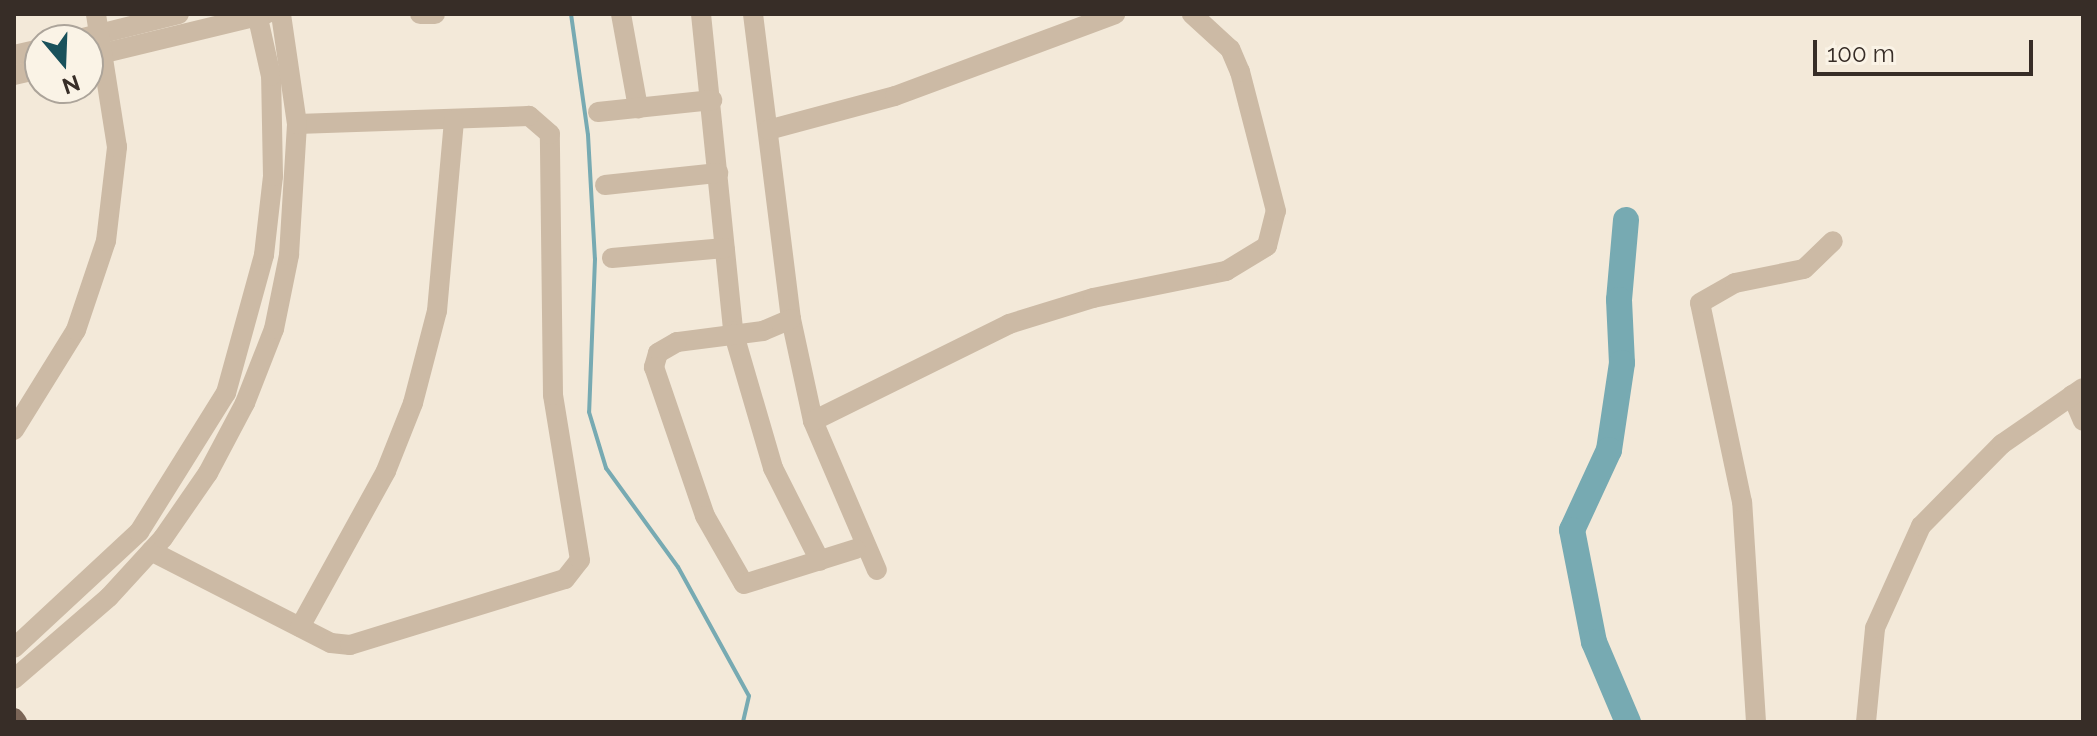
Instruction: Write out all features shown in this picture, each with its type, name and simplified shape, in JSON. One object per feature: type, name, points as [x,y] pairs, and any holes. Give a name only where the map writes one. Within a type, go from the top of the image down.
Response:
[{"type":"street","points":[[104,37],[179,14]]},
{"type":"street","points":[[14,679],[109,597],[151,551],[208,473],[245,403],[274,329],[289,255],[297,124],[281,14]]},
{"type":"street","points":[[420,14],[435,14]]},
{"type":"street","points":[[621,14],[638,108]]},
{"type":"street","points":[[701,14],[733,331],[773,468],[820,561]]},
{"type":"street","points":[[753,14],[791,319],[813,421],[877,570]]},
{"type":"street","points":[[768,130],[895,96],[1115,14]]},
{"type":"street","points":[[813,421],[1009,324],[1093,298],[1226,271],[1267,246],[1276,211],[1240,72],[1230,49],[1192,14]]},
{"type":"street","points":[[14,648],[139,532],[226,393],[264,255],[273,176],[271,76],[260,15],[104,38]]},
{"type":"street","points":[[14,430],[76,330],[106,241],[117,147],[104,73]]},
{"type":"street","points":[[598,112],[712,100]]},
{"type":"street","points":[[151,551],[331,643],[364,643],[565,579],[580,560],[553,395],[550,134],[529,116],[297,124]]},
{"type":"street","points":[[300,627],[386,471],[413,403],[437,311],[454,120]]},
{"type":"street","points":[[605,185],[718,173]]},
{"type":"street","points":[[1756,722],[1742,502],[1700,303],[1735,283],[1804,269],[1833,241]]},
{"type":"street","points":[[612,258],[725,248]]},
{"type":"street","points":[[791,319],[763,331],[733,331],[677,342],[654,359],[679,449],[705,516],[744,584],[856,549]]},
{"type":"street","points":[[1866,722],[1875,628],[1921,526],[2002,444],[2077,391],[2083,421]]},
{"type":"waterway","points":[[571,14],[588,135],[595,259],[589,412],[606,468],[678,567],[749,696],[743,722]]},
{"type":"waterway","points":[[1626,220],[1619,300],[1622,363],[1609,450],[1572,530],[1594,642],[1628,722]]}]
